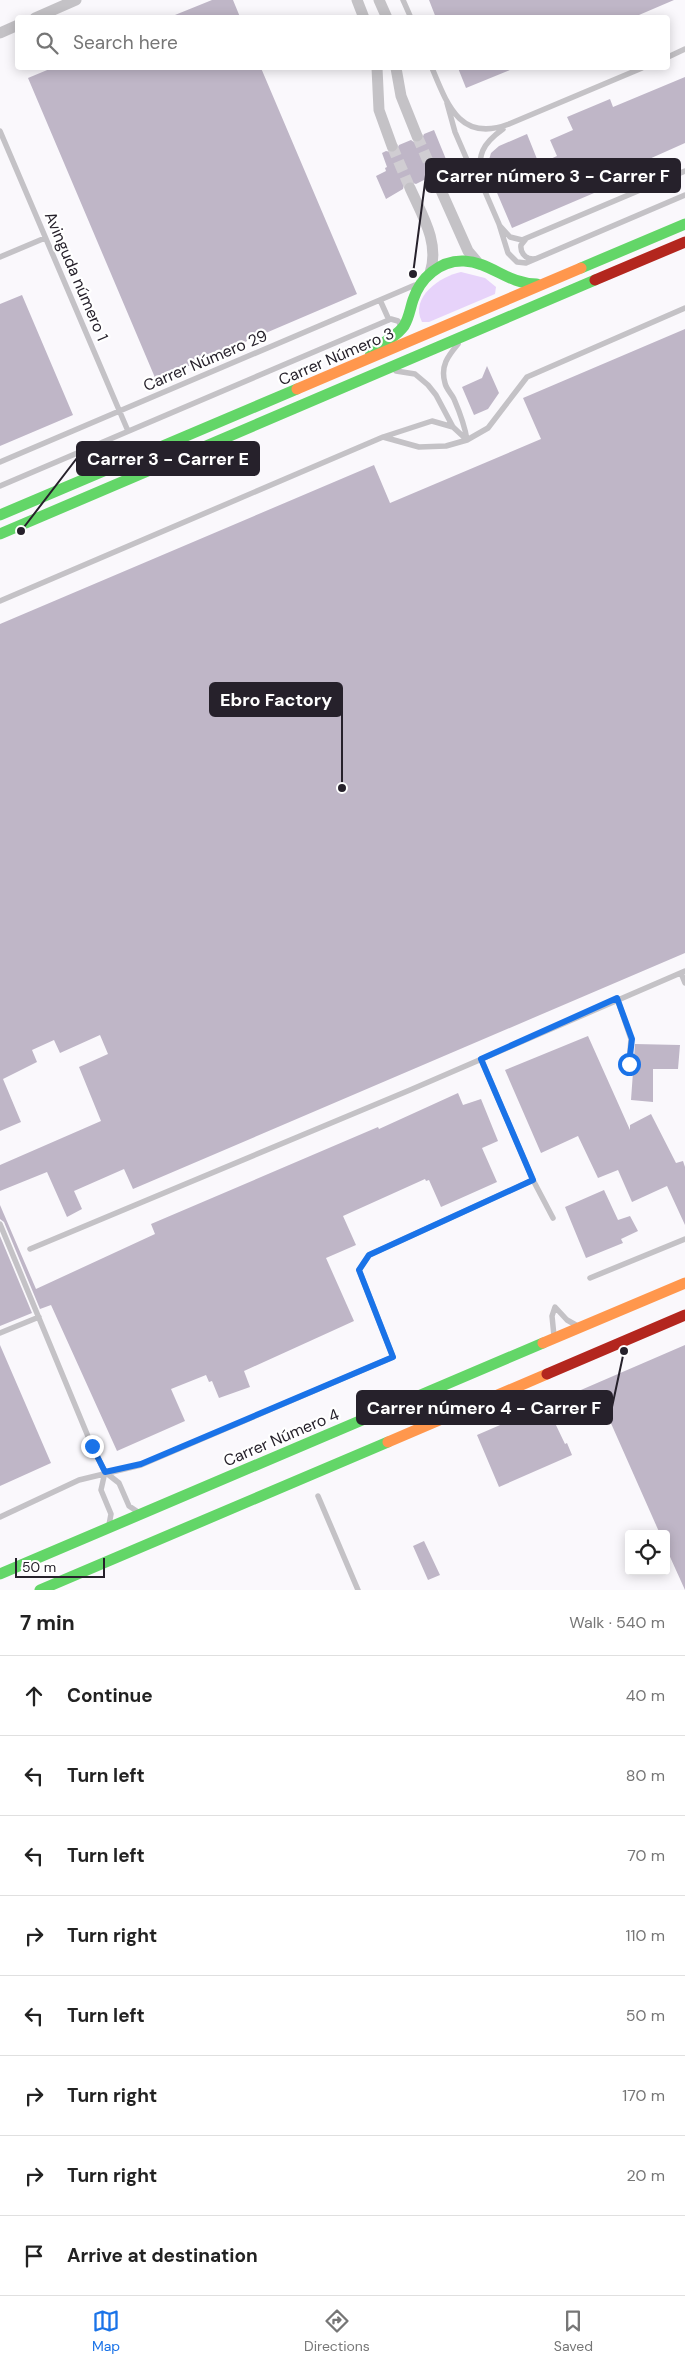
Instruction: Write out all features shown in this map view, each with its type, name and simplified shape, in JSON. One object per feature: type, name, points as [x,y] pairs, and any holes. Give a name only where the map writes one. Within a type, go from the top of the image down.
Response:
[{"type":"main road","name":"Carrer Número 3","points":[[0,516],[685,224]]},
{"type":"main road","name":"Carrer Número 3","points":[[0,534],[685,242]]},
{"type":"main road","points":[[348,368],[400,331],[407,320],[426,277],[440,266],[457,261],[467,261],[480,265],[518,284],[544,284]]},
{"type":"main road","name":"Carrer Número 4","points":[[0,1574],[685,1282]]},
{"type":"main road","points":[[40,1590],[685,1315]]},
{"type":"street","points":[[42,15],[76,0]]},
{"type":"street","points":[[357,0],[363,15]]},
{"type":"street","points":[[379,0],[385,15]]},
{"type":"street","points":[[0,33],[15,26]]},
{"type":"street","points":[[377,70],[379,110],[392,146]]},
{"type":"street","points":[[396,70],[401,96],[417,136]]},
{"type":"street","points":[[435,177],[468,251],[480,265]]},
{"type":"street","points":[[410,188],[432,236],[434,259],[426,277]]},
{"type":"lane","points":[[403,0],[410,15]]},
{"type":"lane","points":[[670,55],[685,49]]},
{"type":"lane","points":[[433,70],[447,103],[455,132],[471,169],[480,180],[499,224],[502,240],[513,260],[522,263],[535,260],[685,195]]},
{"type":"lane","points":[[447,103],[456,117],[475,128],[492,129],[509,124],[637,70]]},
{"type":"lane","points":[[480,180],[479,161],[484,147],[509,124]]},
{"type":"lane","name":"Avinguda número 1","points":[[0,131],[128,432]]},
{"type":"lane","points":[[499,224],[513,239],[527,239],[685,172]]},
{"type":"lane","points":[[0,257],[45,238]]},
{"type":"lane","points":[[527,239],[521,245],[521,252],[526,258],[535,260]]},
{"type":"lane","name":"Carrer Número 29","points":[[0,462],[380,300],[426,277]]},
{"type":"lane","points":[[380,300],[389,320]]},
{"type":"lane","points":[[383,437],[419,447],[446,446],[468,440],[488,428],[527,377],[685,308]]},
{"type":"lane","points":[[0,486],[389,320],[394,319],[400,322],[400,331]]},
{"type":"lane","points":[[465,336],[447,358],[443,368],[445,384],[460,414],[468,440]]},
{"type":"lane","points":[[388,369],[415,374],[423,380],[436,395],[453,427],[468,440]]},
{"type":"lane","points":[[0,601],[383,437],[432,421],[453,427]]},
{"type":"lane","points":[[30,1249],[481,1059],[617,998],[683,972],[685,984]]},
{"type":"lane","points":[[617,998],[632,1039],[629,1064]]},
{"type":"lane","points":[[481,1059],[533,1180],[553,1218]]},
{"type":"lane","points":[[0,1516],[79,1480],[141,1464],[393,1357],[359,1270],[369,1255],[533,1180]]},
{"type":"lane","points":[[0,1224],[92,1446],[105,1472],[119,1483],[129,1506],[143,1514]]},
{"type":"lane","points":[[590,1278],[685,1239]]},
{"type":"lane","points":[[554,1338],[552,1316],[555,1307],[567,1320],[579,1327]]},
{"type":"lane","points":[[0,1333],[39,1317]]},
{"type":"lane","points":[[105,1472],[101,1490],[111,1514],[110,1523],[105,1530]]},
{"type":"lane","points":[[318,1496],[358,1590]]},
{"type":"shaded area","points":[[461,272],[485,278],[496,287],[495,294],[429,322],[422,322],[419,313],[423,296],[436,283]]},
{"type":"building","points":[[212,0],[233,0],[239,15],[175,15]]},
{"type":"building","points":[[429,0],[674,0],[639,15],[435,15]]},
{"type":"building","points":[[47,70],[262,70],[357,294],[156,380],[28,78]]},
{"type":"building","points":[[459,70],[510,70],[466,88]]},
{"type":"building","points":[[685,77],[685,143],[638,164],[641,173],[512,228],[489,174],[488,163],[491,153],[499,146],[527,134],[539,164],[557,156],[550,140],[573,130],[567,117],[610,99],[613,107]]},
{"type":"building","points":[[434,130],[450,169],[441,173],[432,170],[428,178],[416,184],[407,181],[403,189],[386,199],[376,176],[386,171],[385,168],[387,167],[382,153],[386,151],[395,153],[399,145],[411,140],[415,143],[420,143],[424,134]]},
{"type":"building","points":[[22,295],[73,415],[0,446],[0,304]]},
{"type":"building","points":[[685,329],[685,953],[133,1189],[124,1169],[74,1191],[82,1209],[67,1217],[47,1172],[0,1191],[0,1165],[101,1121],[79,1067],[108,1054],[100,1035],[60,1053],[54,1040],[32,1050],[37,1062],[3,1079],[21,1122],[0,1131],[0,624],[374,465],[390,503],[541,439],[523,398]]},
{"type":"building","points":[[487,366],[499,393],[488,409],[474,415],[462,387],[482,378]]},
{"type":"building","points":[[588,1036],[630,1130],[630,1125],[651,1114],[676,1163],[683,1161],[685,1167],[685,1225],[667,1186],[632,1202],[618,1170],[598,1178],[578,1136],[541,1153],[505,1070]]},
{"type":"building","points":[[635,1044],[680,1045],[678,1069],[653,1069],[653,1102],[631,1100]]},
{"type":"building","points":[[458,1093],[463,1105],[481,1099],[498,1141],[482,1148],[497,1182],[441,1207],[429,1180],[426,1181],[425,1179],[343,1216],[356,1245],[326,1258],[354,1321],[244,1371],[250,1387],[219,1398],[212,1381],[209,1382],[206,1375],[171,1389],[185,1421],[117,1451],[51,1305],[40,1309],[4,1222],[0,1219],[0,1205],[36,1289],[155,1234],[151,1224],[378,1127],[379,1129]]},
{"type":"building","points":[[604,1190],[618,1220],[630,1216],[638,1231],[621,1239],[623,1243],[586,1258],[565,1207]]},
{"type":"building","points":[[0,1236],[32,1313],[0,1326]]},
{"type":"building","points":[[0,1345],[51,1463],[0,1486]]},
{"type":"building","points":[[685,1345],[685,1590],[670,1557],[670,1530],[658,1530],[602,1403],[555,1423],[572,1455],[499,1487],[477,1435]]},
{"type":"building","points":[[424,1541],[440,1575],[428,1580],[413,1546]]},
{"type":"tunnel","points":[[417,136],[435,177]]},
{"type":"tunnel","points":[[392,146],[410,188]]},
{"type":"traffic: fast","points":[[581,268],[685,224]]},
{"type":"traffic: fast","points":[[370,351],[401,330],[407,320],[416,292],[426,278],[439,267],[455,261],[474,262],[517,281],[537,284]]},
{"type":"traffic: fast","points":[[0,534],[595,280]]},
{"type":"traffic: fast","points":[[0,515],[297,389]]},
{"type":"traffic: fast","points":[[0,1574],[543,1343]]},
{"type":"traffic: fast","points":[[40,1590],[388,1442]]},
{"type":"traffic: slow","points":[[297,389],[581,268]]},
{"type":"traffic: slow","points":[[543,1343],[685,1283]]},
{"type":"traffic: slow","points":[[388,1442],[547,1374]]},
{"type":"traffic: jam","points":[[595,280],[685,242]]},
{"type":"traffic: jam","points":[[547,1374],[685,1315]]},
{"type":"place","name":"Carrer número 3 - Carrer F","points":[[413,274]]},
{"type":"place","name":"Carrer 3 - Carrer E","points":[[21,531]]},
{"type":"place","name":"Ebro Factory","points":[[342,788]]},
{"type":"place","name":"Carrer número 4 - Carrer F","points":[[624,1351]]},
{"type":"route","points":[[92,1446],[105,1472],[141,1464],[393,1357],[359,1270],[369,1255],[533,1180],[481,1059],[617,998],[632,1039],[629,1064]]}]
